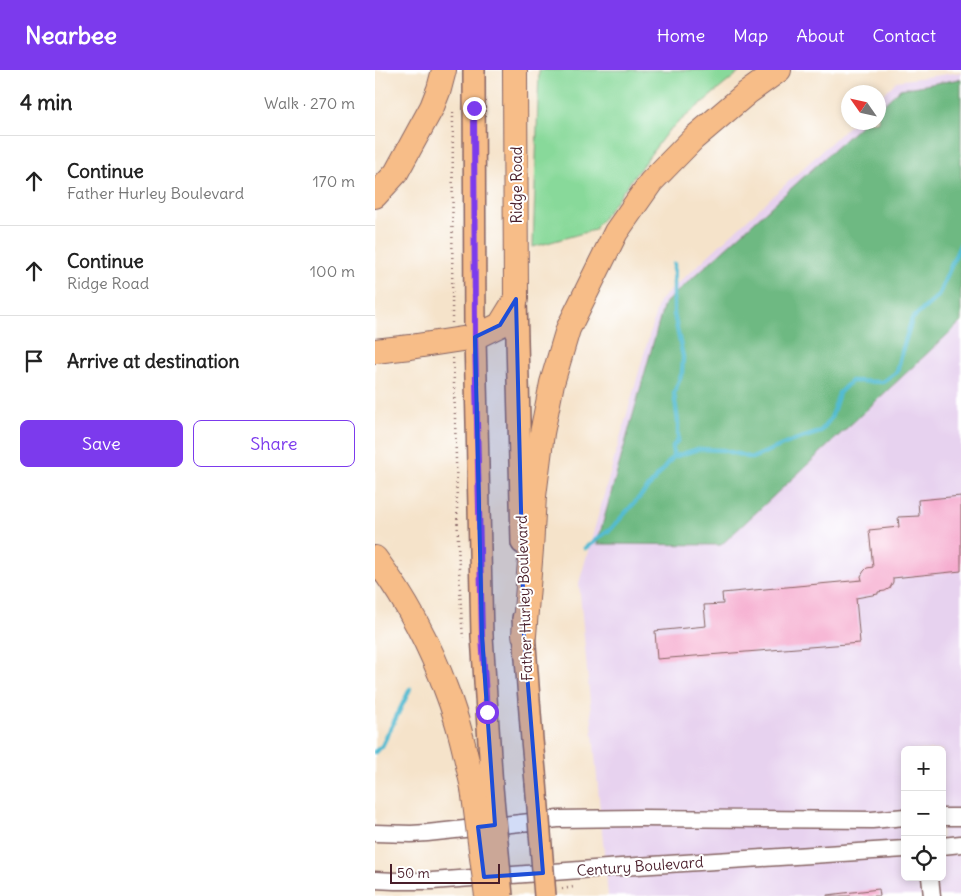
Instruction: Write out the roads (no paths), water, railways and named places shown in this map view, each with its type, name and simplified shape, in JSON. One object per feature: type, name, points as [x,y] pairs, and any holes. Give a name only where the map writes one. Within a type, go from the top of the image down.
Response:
[{"type":"highway","points":[[375,196],[396,173],[432,108],[444,70]]},
{"type":"highway","name":"Ridge Road","points":[[515,70],[516,299]]},
{"type":"highway","points":[[524,635],[534,496],[542,433],[552,383],[568,329],[616,232],[651,182],[694,138],[747,93],[779,70]]},
{"type":"highway","points":[[375,351],[475,337],[500,325],[516,299]]},
{"type":"highway","points":[[375,558],[391,579],[421,632],[447,691],[463,744],[482,787],[487,896]]},
{"type":"main road","points":[[474,70],[475,337],[482,636],[482,787],[502,896]]},
{"type":"main road","name":"Father Hurley Boulevard","points":[[516,299],[524,635],[545,896]]},
{"type":"street","points":[[375,833],[427,833],[558,818],[873,820],[901,817]]},
{"type":"street","points":[[946,817],[961,817]]},
{"type":"street","points":[[946,846],[961,844]]},
{"type":"street","name":"Century Boulevard","points":[[375,880],[432,880],[901,849]]},
{"type":"street","points":[[931,881],[932,896]]},
{"type":"waterway","points":[[585,548],[611,529],[673,457],[698,449],[723,450],[752,458],[792,441],[820,432],[831,418],[839,393],[851,381],[883,382],[897,372],[912,319],[938,296],[961,243]]},
{"type":"waterway","points":[[673,457],[673,446],[678,440],[678,422],[674,393],[682,373],[683,357],[674,314],[674,264]]},
{"type":"waterway","points":[[375,752],[382,746],[410,689]]}]
